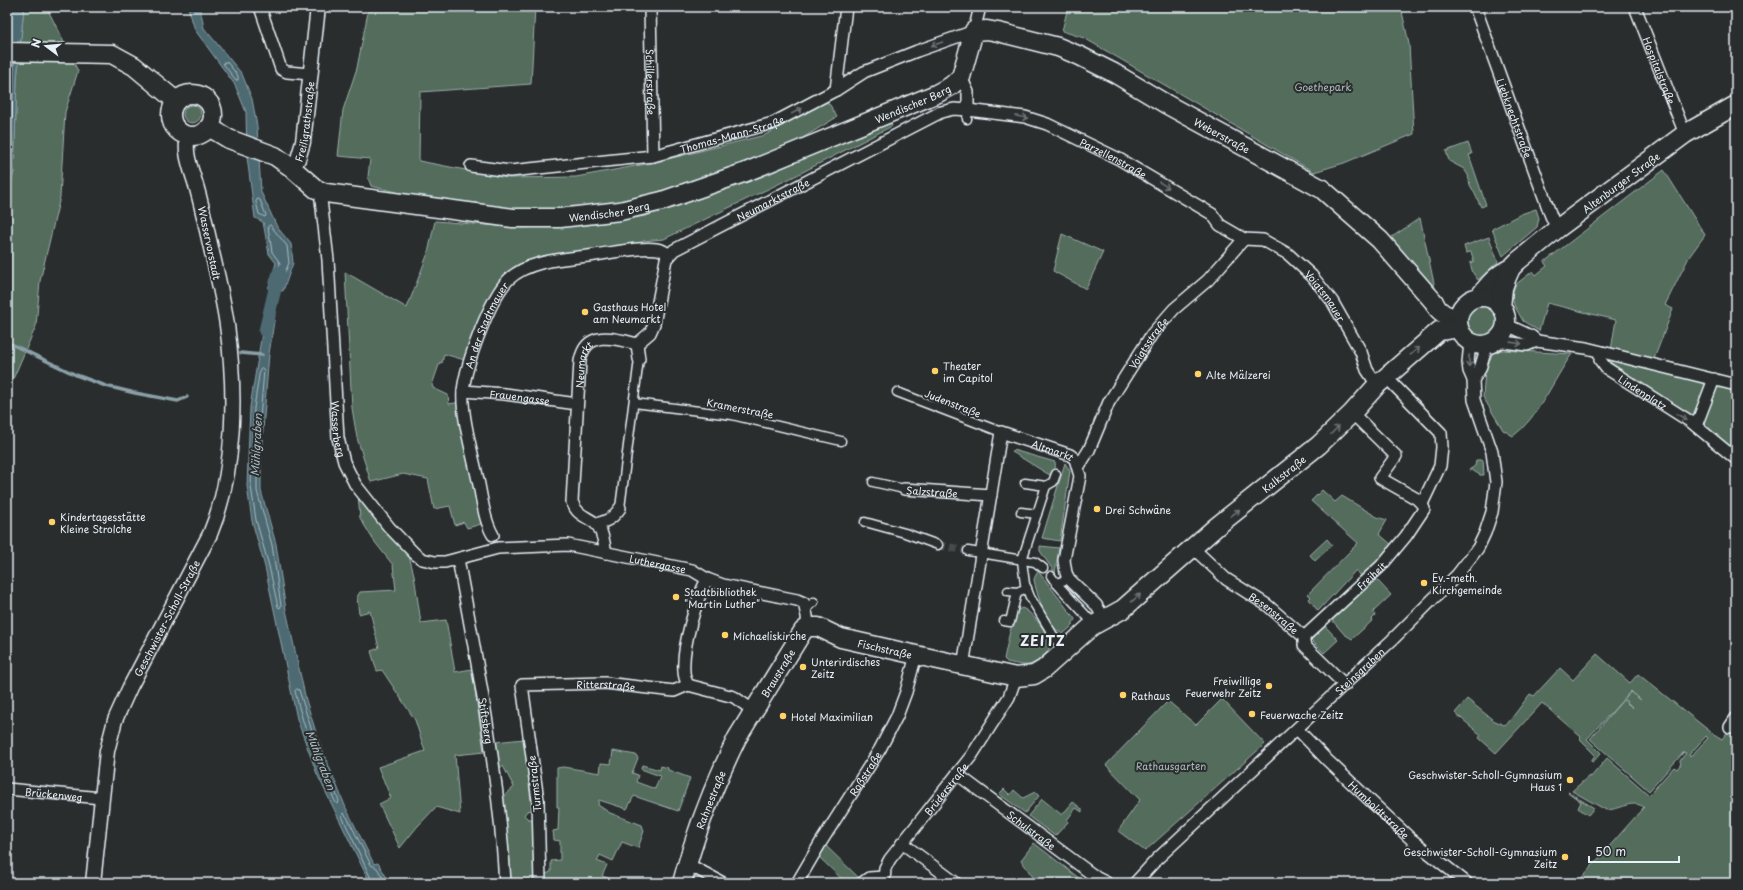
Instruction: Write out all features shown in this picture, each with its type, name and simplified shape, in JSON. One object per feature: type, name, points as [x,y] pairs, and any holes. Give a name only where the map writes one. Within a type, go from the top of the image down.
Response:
[{"type":"main road","name":"Weberstraße","points":[[974,31],[987,30],[998,32],[1058,47],[1080,56],[1114,73],[1166,104],[1322,189],[1380,240],[1443,314],[1465,312]]},
{"type":"main road","points":[[961,77],[974,31]]},
{"type":"main road","points":[[7,52],[112,54],[127,61],[176,101]]},
{"type":"main road","name":"Wendischer Berg","points":[[209,127],[224,137],[275,156],[292,168],[309,184],[323,192],[513,218],[560,218],[620,211],[662,201],[746,172],[936,94],[951,86],[961,77]]},
{"type":"main road","points":[[188,94],[202,96],[207,100],[213,113],[209,127],[201,133],[188,135],[181,132],[173,123],[172,112],[176,101],[188,94]]},
{"type":"main road","name":"Altenburger Straße","points":[[1465,312],[1488,285],[1502,272],[1511,268],[1557,228],[1685,134],[1736,105]]},
{"type":"main road","name":"Altenburger Straße","points":[[1500,306],[1503,288],[1511,268]]},
{"type":"main road","points":[[1491,299],[1500,306],[1504,313],[1505,324],[1502,333],[1484,342],[1463,336],[1465,312],[1491,299]]},
{"type":"main road","name":"Kalkstraße","points":[[1099,621],[1123,609],[1216,527],[1319,445],[1352,414],[1382,380],[1439,331],[1465,312]]},
{"type":"main road","points":[[963,666],[1020,677],[1034,675],[1044,669],[1078,636],[1099,621]]},
{"type":"main road","name":"Fischstraße","points":[[808,627],[818,627],[841,638],[963,666]]},
{"type":"main road","name":"Braustraße","points":[[751,716],[799,635],[808,627]]},
{"type":"main road","name":"Rahnestraße","points":[[682,883],[692,847],[719,776],[737,738],[751,716]]},
{"type":"street","name":"Freiligrathstraße","points":[[260,7],[281,69],[287,72],[310,74]]},
{"type":"street","name":"Freiligrathstraße","points":[[292,168],[298,159],[304,142],[318,7]]},
{"type":"street","name":"Schillerstraße","points":[[650,7],[653,156]]},
{"type":"street","points":[[836,90],[846,7]]},
{"type":"street","points":[[974,31],[980,7]]},
{"type":"street","name":"Liebknechtstraße","points":[[1475,7],[1551,216],[1557,228]]},
{"type":"street","name":"Hospitalstraße","points":[[1635,7],[1685,134]]},
{"type":"street","name":"Thomas-Mann-Straße","points":[[471,166],[510,171],[653,156],[773,123],[836,90],[864,72],[974,31]]},
{"type":"street","points":[[961,77],[968,92],[967,115]]},
{"type":"street","name":"Neumarktstraße","points":[[669,254],[683,245],[941,112],[954,109],[967,115]]},
{"type":"street","name":"Parzellenstraße","points":[[967,115],[1025,117],[1047,124],[1119,159],[1212,214],[1220,225],[1244,239]]},
{"type":"street","name":"Wasservorstadt","points":[[188,135],[186,143],[187,156],[200,200],[220,291],[226,323],[229,352]]},
{"type":"street","name":"Wasserberg","points":[[323,192],[321,200],[328,260],[338,438],[344,462],[355,484],[389,527],[415,554],[435,562],[458,559],[498,548],[568,545],[606,554]]},
{"type":"street","name":"Voigtsmauer","points":[[1244,239],[1263,240],[1288,254],[1312,276],[1332,301],[1361,352],[1367,370],[1382,380]]},
{"type":"street","name":"Voigtsstraße","points":[[1079,466],[1089,450],[1109,402],[1152,334],[1174,309],[1208,280],[1244,239]]},
{"type":"street","name":"An der Stadtmauer","points":[[493,535],[483,504],[470,441],[463,391],[467,372],[484,322],[498,294],[509,280],[523,270],[552,261],[613,252],[650,249],[660,249],[669,254]]},
{"type":"street","points":[[606,554],[602,535],[596,524],[607,521],[615,516],[620,508],[634,404],[638,344],[650,333],[654,324],[666,259],[669,254]]},
{"type":"street","points":[[1473,380],[1480,369],[1484,342],[1527,345],[1537,341],[1531,336],[1505,324]]},
{"type":"street","name":"Neumarkt","points":[[596,524],[576,511],[572,502],[580,361],[586,347],[598,338],[608,337],[638,344]]},
{"type":"street","name":"Lindenplatz","points":[[1537,341],[1586,348],[1736,385]]},
{"type":"street","name":"Steinsgraben","points":[[1135,883],[1152,864],[1345,685],[1424,608],[1474,554],[1485,533],[1492,512],[1496,482],[1494,462],[1474,400],[1473,380],[1469,371],[1468,363],[1484,342]]},
{"type":"street","name":"Geschwister-Scholl-Straße","points":[[93,883],[107,751],[115,720],[130,687],[192,571],[218,516],[225,484],[231,437],[231,381],[229,352]]},
{"type":"street","name":"Lindenplatz","points":[[1600,352],[1600,360],[1606,368],[1696,426],[1736,459]]},
{"type":"street","points":[[1696,426],[1714,379]]},
{"type":"street","name":"Freiheit","points":[[1304,638],[1381,566],[1421,516],[1424,509],[1422,504],[1440,466],[1442,447],[1441,433],[1382,380]]},
{"type":"street","name":"Frauengasse","points":[[463,391],[506,394],[577,404]]},
{"type":"street","name":"Judenstraße","points":[[897,392],[1001,432]]},
{"type":"street","name":"Kramerstraße","points":[[634,404],[732,415],[841,442]]},
{"type":"street","points":[[1352,414],[1396,456],[1380,478],[1422,504]]},
{"type":"street","points":[[963,666],[1001,432]]},
{"type":"street","name":"Altmarkt","points":[[1001,432],[1070,455],[1075,459],[1079,466],[1080,476],[1064,560],[1066,573],[1069,579]]},
{"type":"street","points":[[1025,482],[1046,486],[1053,482],[1056,474]]},
{"type":"street","name":"Salzstraße","points":[[873,482],[904,489],[991,495]]},
{"type":"street","points":[[1046,486],[1022,560],[1030,597],[1056,640],[1065,650]]},
{"type":"street","points":[[1021,512],[1037,514]]},
{"type":"street","points":[[865,522],[905,533],[938,545]]},
{"type":"street","name":"Besenstraße","points":[[1193,548],[1226,579],[1266,605],[1304,638],[1304,644],[1345,685]]},
{"type":"street","points":[[968,551],[1035,562],[1043,568]]},
{"type":"street","name":"Luthergasse","points":[[606,554],[692,570],[707,579],[723,585],[797,600],[810,605],[808,627]]},
{"type":"street","name":"Stiftsberg","points":[[458,559],[483,694],[496,784],[505,883]]},
{"type":"street","points":[[707,579],[701,590],[684,655],[684,672],[688,686],[734,697],[751,716]]},
{"type":"street","points":[[1069,579],[1096,605],[1099,621],[1053,580],[1069,579]]},
{"type":"street","points":[[1008,591],[1017,592],[1027,588]]},
{"type":"street","points":[[1004,621],[1010,622],[1017,592]]},
{"type":"street","name":"Roßstraße","points":[[797,883],[821,842],[856,788],[897,716],[906,692],[916,656]]},
{"type":"street","name":"Brüderstraße","points":[[862,883],[869,878],[884,880],[885,868],[890,859],[990,728],[1020,677]]},
{"type":"street","name":"Ritterstraße","points":[[522,685],[605,683],[674,692],[688,686]]},
{"type":"street","name":"Turmstraße","points":[[522,685],[538,800],[540,883]]},
{"type":"street","name":"Humboldtstraße","points":[[1297,729],[1327,760],[1411,839],[1467,883]]},
{"type":"street","name":"Schulstraße","points":[[956,774],[1097,878],[1107,883]]},
{"type":"street","name":"Brückenweg","points":[[7,788],[101,798]]},
{"type":"street","points":[[902,843],[956,883]]},
{"type":"street","points":[[686,866],[695,868],[724,883]]},
{"type":"green space","points":[[24,7],[50,7],[48,10],[78,71],[65,112],[60,197],[40,281],[36,326],[7,393],[7,198],[14,172],[17,79]]},
{"type":"green space","points":[[369,7],[535,7],[531,84],[420,92],[419,161],[507,178],[576,177],[652,163],[765,135],[826,102],[830,105],[837,117],[796,142],[686,187],[646,197],[593,207],[548,211],[490,209],[427,199],[371,186],[368,177],[370,159],[338,156],[343,110],[357,68]]},
{"type":"green space","name":"Goethepark","points":[[1068,7],[1401,7],[1409,44],[1414,134],[1344,163],[1314,172],[1084,38],[1062,31]]},
{"type":"green space","points":[[192,105],[198,108],[201,114],[198,120],[192,123],[186,120],[183,114],[186,108]]},
{"type":"green space","points":[[890,120],[892,126],[795,176],[664,239],[643,241],[643,246],[513,270],[468,361],[444,354],[442,363],[440,362],[432,385],[433,388],[448,395],[449,404],[461,402],[485,523],[467,528],[464,522],[455,525],[450,506],[434,509],[428,479],[403,474],[371,482],[357,438],[352,408],[345,272],[407,308],[428,253],[435,221],[523,228],[588,225],[646,216],[769,174]]},
{"type":"green space","points":[[1468,143],[1472,154],[1469,155],[1486,205],[1481,207],[1470,185],[1468,175],[1464,169],[1449,161],[1446,151]]},
{"type":"green space","points":[[1664,170],[1705,235],[1689,257],[1665,305],[1673,309],[1654,359],[1611,350],[1616,320],[1547,303],[1539,331],[1523,321],[1514,305],[1512,295],[1515,285],[1533,271],[1536,275],[1547,266],[1544,262]]},
{"type":"green space","points":[[1536,209],[1539,218],[1537,227],[1503,256],[1492,229],[1521,214]]},
{"type":"green space","points":[[1420,218],[1435,288],[1426,282],[1389,239]]},
{"type":"green space","points":[[1062,234],[1103,252],[1086,289],[1053,271]]},
{"type":"green space","points":[[1489,237],[1498,262],[1478,280],[1473,273],[1470,263],[1474,261],[1471,252],[1466,253],[1464,246]]},
{"type":"green space","points":[[1478,305],[1484,305],[1493,309],[1497,321],[1493,333],[1484,337],[1478,337],[1469,333],[1465,324],[1465,318],[1469,309]]},
{"type":"green space","points":[[1501,350],[1572,354],[1531,419],[1513,436],[1503,430],[1483,397],[1485,370],[1493,353]]},
{"type":"green space","points":[[1606,359],[1708,384],[1694,421]]},
{"type":"green space","points":[[1716,385],[1736,391],[1736,453],[1699,427]]},
{"type":"green space","points":[[1013,450],[1055,462],[1053,474],[1048,474],[1012,452]]},
{"type":"green space","points":[[1476,460],[1483,460],[1484,475],[1480,475],[1472,470],[1469,470],[1475,466]]},
{"type":"green space","points":[[1065,463],[1070,471],[1060,541],[1042,538]]},
{"type":"green space","points":[[1322,490],[1335,502],[1342,496],[1377,517],[1387,520],[1379,534],[1392,545],[1362,577],[1356,570],[1318,611],[1309,599],[1311,597],[1308,594],[1358,543],[1311,501]]},
{"type":"green space","points":[[358,494],[379,524],[409,556],[414,575],[421,623],[446,620],[455,672],[472,669],[484,752],[455,755],[460,814],[436,807],[400,848],[379,804],[391,798],[378,767],[425,751],[415,720],[382,670],[377,671],[371,651],[379,648],[370,611],[359,614],[357,597],[360,592],[396,590],[393,565],[374,541],[360,518]]},
{"type":"green space","points":[[1327,539],[1332,545],[1315,561],[1310,555]]},
{"type":"green space","points":[[1040,546],[1059,548],[1055,573],[1040,551]]},
{"type":"green space","points":[[1038,571],[1075,619],[1071,627],[1063,634],[1052,625],[1040,602],[1034,579]]},
{"type":"green space","points":[[1376,579],[1391,595],[1373,612],[1375,616],[1372,619],[1373,620],[1352,639],[1344,634],[1332,620]]},
{"type":"green space","points":[[1022,608],[1035,618],[1051,643],[1043,657],[1029,665],[1007,662],[1004,659],[1010,631],[1018,610]]},
{"type":"green space","points":[[1325,626],[1338,640],[1324,653],[1311,640]]},
{"type":"green space","points":[[1597,654],[1630,683],[1638,674],[1712,733],[1722,739],[1736,721],[1736,883],[1577,883],[1644,807],[1630,804],[1611,810],[1606,810],[1572,791],[1589,776],[1591,777],[1607,758],[1649,795],[1674,767],[1677,769],[1681,764],[1680,761],[1686,753],[1684,752],[1649,791],[1590,739],[1623,700],[1633,708],[1624,699],[1629,693],[1587,739],[1601,753],[1593,762],[1591,761],[1595,755],[1580,740],[1581,737],[1542,703],[1496,753],[1479,738],[1481,735],[1455,713],[1467,699],[1493,720],[1504,725],[1508,723],[1530,694],[1534,696],[1560,668],[1573,680]],"holes":[[[1706,736],[1708,738],[1690,757],[1689,755]]]},
{"type":"green space","name":"Rathausgarten","points":[[1222,699],[1265,744],[1145,851],[1118,831],[1140,800],[1106,765],[1168,701],[1196,725]]},
{"type":"green space","points":[[524,739],[532,810],[527,811],[524,815],[528,819],[533,819],[536,883],[508,883],[503,797],[514,787],[503,766],[498,769],[495,742]]},
{"type":"green space","points":[[613,751],[636,755],[638,758],[632,773],[638,775],[636,782],[655,789],[660,776],[641,769],[642,765],[660,770],[661,766],[690,778],[678,811],[634,796],[627,809],[599,800],[598,805],[610,813],[642,825],[644,831],[638,848],[622,842],[613,861],[600,855],[597,861],[607,865],[602,876],[617,881],[616,883],[544,883],[543,875],[551,872],[551,861],[560,860],[560,841],[554,840],[553,831],[558,830],[559,807],[557,807],[557,768],[563,767],[600,773],[601,763],[611,764]]},
{"type":"green space","points":[[1004,789],[1010,795],[1014,790],[1023,798],[1035,792],[1039,796],[1025,813],[999,794]]},
{"type":"green space","points":[[1568,792],[1594,808],[1588,815],[1578,808],[1581,802]]},
{"type":"green space","points":[[1042,799],[1062,815],[1073,802],[1082,809],[1082,812],[1076,808],[1067,820],[1068,822],[1055,836],[1028,816]]},
{"type":"green space","points":[[1034,843],[1084,882],[1037,883],[1021,860]]},
{"type":"green space","points":[[824,844],[859,878],[846,883],[817,855]]},
{"type":"water","points":[[7,7],[24,7],[17,79],[14,172],[7,198]]},
{"type":"water","points":[[188,7],[200,7],[204,28],[242,74],[252,99],[257,126],[261,192],[277,227],[291,244],[293,263],[283,291],[268,289],[276,263],[269,254],[263,222],[255,218],[247,157],[246,112],[235,85],[195,30]]},
{"type":"water","points":[[265,314],[275,315],[269,354],[261,455],[261,491],[276,544],[286,610],[306,700],[319,742],[346,808],[374,864],[378,863],[390,883],[370,883],[317,774],[297,719],[265,567],[252,521],[247,486],[250,407]]},
{"type":"waterway","name":"Mühlgraben","points":[[265,331],[279,272]]},
{"type":"waterway","points":[[7,342],[76,375],[106,386],[178,401],[187,397]]},
{"type":"waterway","points":[[241,353],[262,355]]},
{"type":"tunnel","points":[[938,545],[968,551]]},
{"type":"place","name":"Gasthaus Hotel am Neumarkt","points":[[585,312]]},
{"type":"place","name":"Theater im Capitol","points":[[935,371]]},
{"type":"place","name":"Alte Mälzerei","points":[[1198,374]]},
{"type":"place","name":"Drei Schwäne","points":[[1097,509]]},
{"type":"place","name":"Kindertagesstätte Kleine Strolche","points":[[52,522]]},
{"type":"place","name":"Ev.-meth. Kirchgemeinde","points":[[1424,583]]},
{"type":"place","name":"Stadtbibliothek \"Martin Luther\"","points":[[676,597]]},
{"type":"place","name":"Michaeliskirche","points":[[725,635]]},
{"type":"place","name":"Unterirdisches Zeitz","points":[[803,667]]},
{"type":"place","name":"Freiwillige Feuerwehr Zeitz","points":[[1269,686]]},
{"type":"place","name":"Rathaus","points":[[1123,695]]},
{"type":"place","name":"Feuerwache Zeitz","points":[[1252,714]]},
{"type":"place","name":"Hotel Maximilian","points":[[783,716]]},
{"type":"place","name":"Geschwister-Scholl-Gymnasium Haus 1","points":[[1570,780]]},
{"type":"place","name":"Geschwister-Scholl-Gymnasium Zeitz","points":[[1565,857]]},
{"type":"district","name":"ZEITZ","points":[[1043,640]]}]
